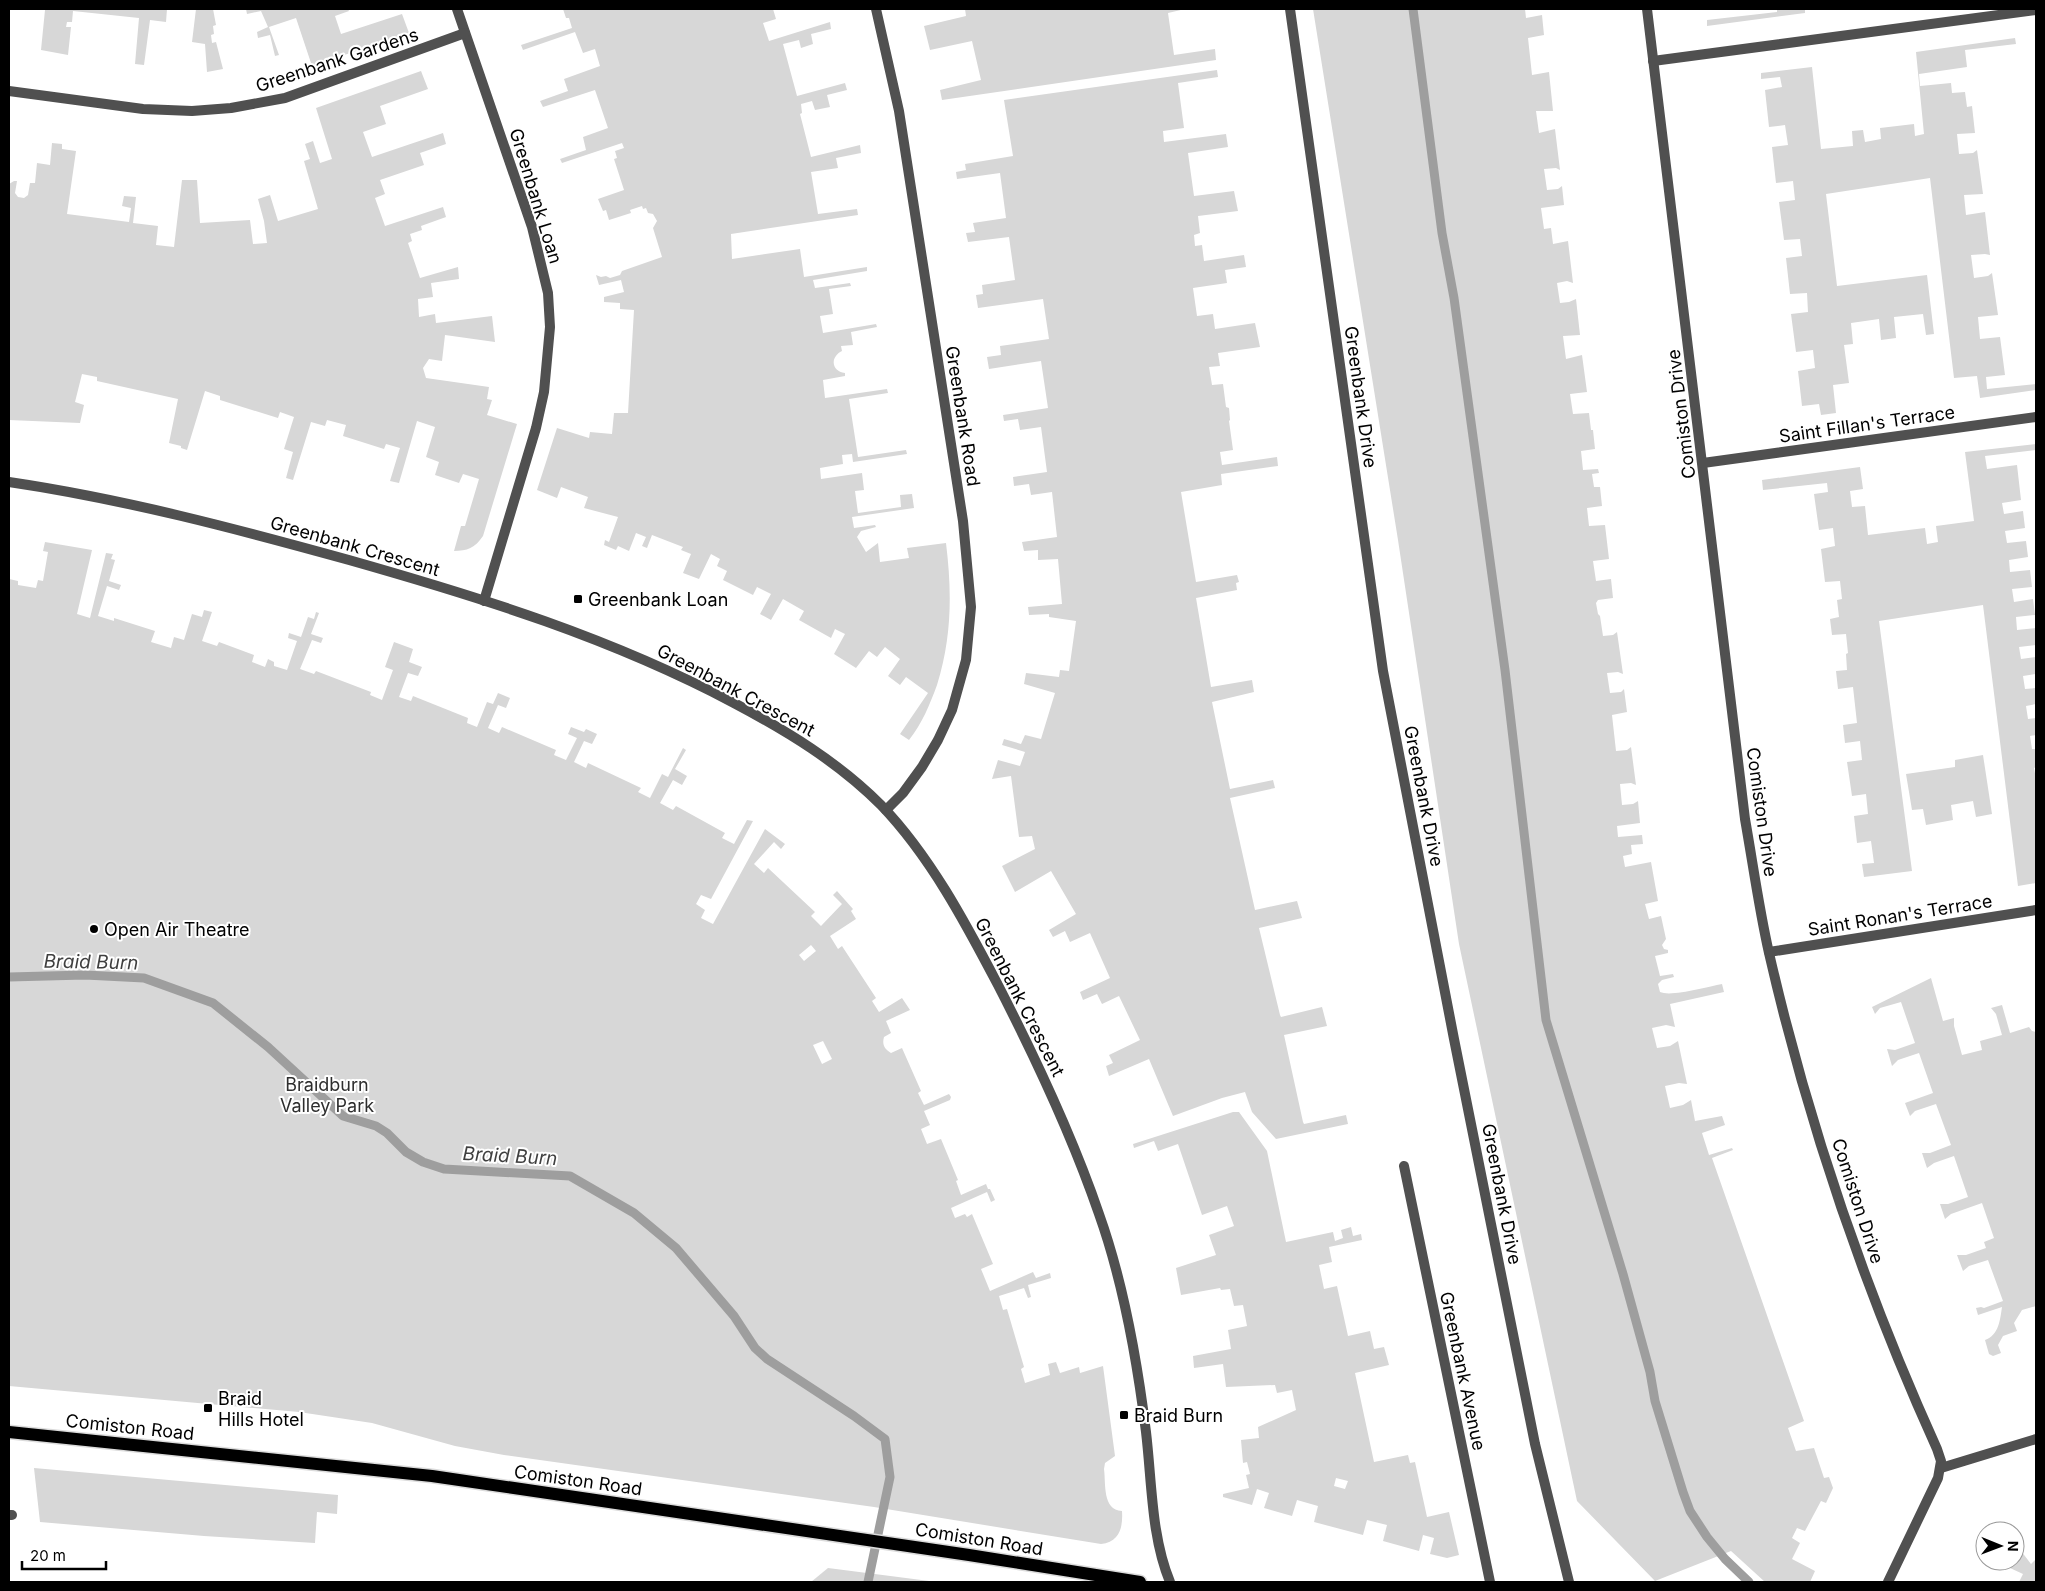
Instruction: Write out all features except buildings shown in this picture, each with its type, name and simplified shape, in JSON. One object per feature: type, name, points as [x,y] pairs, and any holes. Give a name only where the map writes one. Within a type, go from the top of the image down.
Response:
[{"type":"main road","name":"Comiston Road","points":[[9,1432],[432,1476],[1140,1582]]},
{"type":"street","name":"Greenbank Loan","points":[[457,9],[532,228],[548,293],[550,327],[544,392],[536,428],[484,600]]},
{"type":"street","name":"Greenbank Road","points":[[876,9],[899,111],[963,521],[971,607],[966,660],[952,710],[927,760],[903,793],[886,810]]},
{"type":"street","name":"Greenbank Drive","points":[[1290,9],[1383,670],[1535,1444],[1569,1582]]},
{"type":"street","name":"Comiston Drive","points":[[1647,9],[1745,819],[1769,952],[1801,1079],[1838,1196],[1882,1319],[1937,1449],[1941,1468]]},
{"type":"street","points":[[1653,61],[2036,10]]},
{"type":"street","name":"Greenbank Gardens","points":[[9,91],[159,110],[192,111],[231,108],[285,98],[465,33]]},
{"type":"street","name":"Saint Fillan's Terrace","points":[[1703,463],[2036,417]]},
{"type":"street","name":"Greenbank Crescent","points":[[9,482],[112,500],[207,522],[392,572],[484,600],[612,645],[648,660],[713,692],[784,731],[848,776],[886,810],[930,868],[978,946],[1023,1033],[1092,1192],[1110,1248],[1126,1308],[1144,1416],[1159,1546],[1170,1582]]},
{"type":"street","name":"Saint Ronan's Terrace","points":[[1769,952],[2036,910]]},
{"type":"street","name":"Greenbank Avenue","points":[[1404,1166],[1490,1582]]},
{"type":"street","points":[[1888,1582],[1941,1468],[2036,1439]]},
{"type":"green space","points":[[40,9],[167,9],[166,22],[150,20],[144,65],[135,64],[139,18],[73,11],[72,22],[67,22],[66,27],[71,27],[68,55],[41,50],[45,10]]},
{"type":"green space","points":[[196,9],[213,9],[216,25],[213,26],[214,34],[211,35],[212,43],[216,42],[223,69],[207,72],[205,44],[192,42]]},
{"type":"green space","points":[[246,9],[348,9],[349,11],[335,16],[341,34],[402,14],[409,33],[312,66],[296,18],[269,27],[279,55],[275,56],[270,35],[258,38],[257,32],[268,27],[261,11],[247,14]]},
{"type":"green space","points":[[563,9],[773,9],[776,19],[763,23],[769,41],[830,22],[831,29],[811,34],[813,44],[801,48],[799,40],[783,44],[797,96],[845,83],[847,90],[827,95],[830,107],[815,110],[812,101],[801,104],[802,113],[800,114],[811,157],[860,145],[861,153],[836,158],[838,168],[811,172],[818,214],[857,209],[858,215],[731,234],[732,259],[800,249],[804,277],[867,267],[867,271],[813,280],[815,288],[850,283],[851,286],[829,289],[833,314],[820,316],[823,333],[876,324],[877,327],[851,332],[853,345],[841,346],[842,351],[834,360],[837,370],[845,373],[845,376],[823,380],[825,398],[887,389],[888,393],[849,399],[858,457],[906,450],[907,454],[853,462],[852,454],[842,455],[843,464],[820,468],[821,479],[862,473],[864,490],[855,491],[858,513],[901,507],[900,495],[912,494],[914,508],[852,517],[854,528],[875,525],[876,527],[861,531],[857,537],[866,552],[878,543],[880,562],[909,558],[907,548],[946,543],[950,597],[946,649],[937,685],[922,721],[909,740],[900,734],[928,693],[906,677],[900,685],[888,676],[900,659],[885,647],[877,657],[869,651],[856,668],[834,654],[845,634],[835,629],[831,638],[799,620],[804,611],[783,599],[771,620],[760,614],[771,594],[757,587],[753,595],[723,580],[727,571],[717,566],[720,559],[711,554],[699,579],[683,573],[691,554],[681,550],[683,547],[652,535],[647,548],[642,546],[646,537],[636,533],[629,551],[618,546],[616,550],[604,545],[605,540],[609,542],[618,517],[584,508],[588,497],[561,487],[557,498],[537,490],[557,428],[589,438],[590,432],[612,434],[614,413],[628,413],[634,310],[620,309],[620,303],[604,302],[604,297],[624,292],[621,280],[599,285],[596,275],[610,278],[620,275],[622,271],[662,257],[653,228],[657,221],[653,214],[648,213],[646,208],[643,209],[642,206],[630,210],[631,213],[609,220],[606,210],[603,211],[598,199],[624,190],[614,159],[617,158],[615,151],[624,148],[622,143],[562,163],[560,159],[586,150],[583,137],[608,128],[595,90],[543,107],[540,101],[568,91],[564,79],[600,66],[595,49],[583,53],[575,32],[523,50],[521,45],[572,28],[569,18],[566,18]]},
{"type":"green space","points":[[965,9],[1185,9],[1168,13],[1174,55],[1215,49],[1216,60],[942,100],[940,90],[981,80],[972,41],[930,50],[924,26],[966,16]]},
{"type":"green space","points":[[1313,9],[1525,9],[1526,18],[1542,15],[1544,35],[1528,38],[1532,75],[1549,72],[1553,111],[1536,111],[1539,133],[1555,129],[1560,170],[1556,168],[1544,169],[1547,190],[1558,189],[1562,186],[1564,205],[1541,208],[1544,229],[1551,228],[1553,244],[1568,241],[1573,283],[1567,281],[1557,283],[1560,303],[1576,299],[1580,335],[1563,336],[1566,359],[1582,355],[1587,392],[1570,394],[1573,414],[1589,413],[1591,430],[1593,430],[1595,449],[1581,451],[1583,470],[1598,469],[1599,473],[1592,474],[1594,487],[1600,487],[1602,506],[1587,508],[1589,526],[1605,525],[1609,559],[1593,561],[1596,581],[1611,579],[1613,598],[1598,600],[1596,603],[1603,636],[1613,635],[1617,632],[1623,674],[1618,672],[1607,673],[1610,693],[1621,692],[1624,689],[1627,712],[1612,715],[1616,751],[1627,750],[1631,747],[1636,785],[1631,783],[1620,784],[1622,805],[1633,804],[1638,801],[1640,823],[1617,826],[1618,837],[1642,835],[1643,844],[1631,845],[1632,854],[1623,856],[1625,867],[1651,862],[1658,901],[1645,904],[1649,919],[1661,916],[1666,939],[1662,945],[1664,949],[1668,950],[1668,953],[1655,956],[1660,976],[1673,974],[1674,977],[1662,980],[1658,984],[1660,992],[1680,992],[1722,984],[1724,992],[1670,1004],[1675,1027],[1666,1025],[1652,1028],[1657,1048],[1670,1046],[1678,1041],[1687,1084],[1679,1083],[1665,1086],[1670,1108],[1683,1105],[1691,1100],[1695,1121],[1722,1116],[1725,1125],[1702,1133],[1709,1155],[1732,1148],[1733,1150],[1712,1158],[1804,1421],[1788,1428],[1796,1451],[1814,1448],[1824,1478],[1829,1477],[1833,1488],[1826,1503],[1821,1501],[1805,1531],[1797,1528],[1792,1538],[1800,1543],[1792,1559],[1815,1571],[1810,1582],[1765,1582],[1731,1551],[1655,1581],[1577,1501],[1459,944],[1398,540]]},
{"type":"green space","points":[[1777,9],[1805,9],[1805,13],[1707,26],[1707,20],[1777,12]]},
{"type":"green space","points":[[2015,38],[2016,44],[1965,50],[1967,67],[1919,74],[1920,86],[1951,83],[1952,93],[1965,92],[1967,107],[1972,106],[1975,133],[1957,134],[1959,154],[1973,153],[1977,150],[1983,194],[1964,195],[1966,215],[1985,212],[1990,255],[1971,255],[1974,278],[1988,276],[1992,273],[1998,315],[1978,317],[1980,339],[2000,337],[2005,375],[1986,377],[1987,389],[2036,384],[2036,390],[1980,398],[1977,376],[1954,378],[1930,178],[1826,194],[1837,286],[1927,275],[1934,334],[1926,335],[1923,314],[1894,317],[1896,338],[1881,340],[1879,319],[1851,323],[1853,344],[1844,345],[1849,383],[1833,385],[1836,413],[1821,415],[1819,404],[1802,406],[1798,371],[1815,368],[1813,350],[1796,352],[1791,314],[1808,312],[1807,293],[1790,294],[1786,258],[1802,256],[1800,239],[1784,240],[1779,202],[1795,200],[1793,181],[1776,183],[1772,147],[1788,145],[1785,125],[1769,127],[1765,90],[1782,87],[1780,77],[1761,79],[1761,73],[1812,67],[1821,149],[1853,146],[1852,131],[1863,130],[1865,142],[1881,139],[1880,128],[1914,124],[1915,136],[1924,134],[1916,52]]},
{"type":"green space","points":[[1217,70],[1218,77],[1178,83],[1184,128],[1163,131],[1164,142],[1226,134],[1228,147],[1188,153],[1194,196],[1234,191],[1238,211],[1198,216],[1200,233],[1194,235],[1195,246],[1202,245],[1204,261],[1244,255],[1246,267],[1225,270],[1227,283],[1193,288],[1197,316],[1213,314],[1215,329],[1255,323],[1260,347],[1218,353],[1220,366],[1209,367],[1212,385],[1223,384],[1226,407],[1229,408],[1233,450],[1220,452],[1222,465],[1277,457],[1278,466],[1221,474],[1222,485],[1181,492],[1196,582],[1237,575],[1239,582],[1236,583],[1237,590],[1196,598],[1211,687],[1252,680],[1254,692],[1212,702],[1230,789],[1273,780],[1275,788],[1230,798],[1255,910],[1297,901],[1302,918],[1259,928],[1280,1015],[1281,1017],[1322,1007],[1327,1026],[1284,1035],[1303,1122],[1304,1124],[1346,1115],[1348,1124],[1276,1139],[1252,1112],[1245,1092],[1222,1098],[1173,1116],[1149,1059],[1109,1076],[1106,1066],[1113,1063],[1109,1055],[1140,1040],[1119,996],[1102,1004],[1097,994],[1083,1000],[1080,992],[1110,978],[1090,933],[1070,942],[1065,931],[1053,937],[1049,930],[1076,914],[1051,871],[1015,892],[1002,866],[1035,849],[1032,836],[1019,837],[1011,776],[992,779],[998,760],[1020,766],[1025,752],[1002,745],[1004,739],[1021,744],[1025,735],[1041,739],[1055,693],[1024,684],[1026,673],[1059,677],[1060,670],[1069,671],[1076,621],[1049,617],[1049,614],[1029,615],[1028,607],[1062,604],[1058,559],[1038,560],[1038,550],[1024,551],[1022,542],[1057,537],[1052,492],[1031,495],[1029,484],[1014,486],[1013,477],[1047,472],[1041,427],[1020,430],[1018,419],[1004,421],[1003,415],[1048,408],[1041,361],[989,369],[987,357],[1001,355],[1000,346],[1049,339],[1043,299],[978,308],[976,295],[983,294],[982,285],[1015,280],[1009,237],[968,242],[966,233],[975,232],[973,223],[1006,218],[1000,173],[957,179],[956,172],[966,170],[965,164],[1013,156],[1004,100]]},
{"type":"green space","points":[[421,71],[428,89],[380,106],[386,124],[363,132],[372,157],[443,133],[446,144],[420,153],[424,165],[380,180],[385,194],[375,198],[385,226],[443,207],[446,217],[421,226],[422,230],[410,234],[412,241],[408,243],[420,278],[458,267],[459,279],[431,283],[433,297],[418,299],[419,317],[435,314],[436,323],[492,316],[495,342],[445,335],[442,361],[429,359],[423,368],[426,378],[489,387],[487,399],[492,400],[487,415],[517,424],[483,536],[474,546],[454,551],[461,526],[465,526],[479,479],[463,474],[459,483],[435,475],[439,462],[426,457],[435,427],[417,421],[399,483],[390,481],[400,448],[386,444],[384,449],[343,436],[346,425],[327,420],[325,426],[311,422],[293,480],[286,478],[293,452],[284,449],[294,417],[280,412],[278,418],[220,400],[220,396],[205,391],[187,450],[181,448],[181,446],[169,443],[178,399],[97,381],[97,377],[82,374],[75,402],[84,405],[80,423],[9,420],[9,184],[17,181],[15,193],[18,197],[24,198],[28,195],[30,183],[35,183],[37,163],[50,165],[52,143],[62,144],[62,149],[76,151],[67,214],[129,222],[131,208],[122,206],[124,196],[136,197],[133,223],[158,226],[156,245],[174,247],[182,180],[197,180],[200,223],[250,220],[253,244],[267,243],[258,199],[270,195],[278,221],[318,209],[304,161],[310,159],[305,144],[313,141],[320,163],[332,159],[316,108]]},
{"type":"green space","points":[[2036,444],[2036,450],[1985,456],[1987,469],[2017,465],[2021,500],[2002,503],[2004,514],[2023,511],[2025,528],[2005,531],[2007,543],[2026,541],[2028,557],[2009,560],[2010,572],[2030,570],[2032,587],[2012,589],[2014,602],[2033,599],[2035,615],[2016,617],[2017,630],[2036,628],[2036,645],[2019,647],[2021,659],[2036,657],[2036,674],[2023,676],[2025,689],[2036,688],[2036,704],[2026,706],[2028,719],[2036,718],[2036,735],[2030,736],[2032,749],[2036,749],[2036,767],[2034,768],[2036,779],[2036,883],[2018,886],[1983,605],[1879,621],[1912,871],[1864,877],[1862,864],[1874,863],[1871,841],[1857,843],[1854,816],[1868,814],[1866,794],[1852,796],[1847,762],[1862,760],[1860,741],[1845,743],[1843,725],[1857,723],[1853,687],[1838,689],[1836,671],[1847,670],[1846,634],[1832,635],[1830,619],[1839,617],[1837,600],[1842,599],[1840,581],[1825,582],[1821,549],[1835,546],[1833,528],[1819,530],[1814,494],[1828,492],[1827,483],[1763,490],[1762,480],[1860,467],[1863,489],[1850,491],[1852,507],[1865,506],[1868,535],[1925,528],[1927,544],[1938,542],[1936,526],[1974,521],[1965,452]]},
{"type":"green space","name":"Braidburn Valley Park","points":[[45,542],[92,550],[77,614],[90,618],[106,553],[113,554],[111,559],[115,560],[109,581],[121,585],[119,590],[107,586],[98,616],[114,621],[114,618],[155,631],[151,642],[171,648],[174,637],[184,640],[192,614],[202,617],[204,610],[212,612],[202,641],[217,646],[219,642],[254,655],[252,662],[265,667],[268,659],[274,662],[274,666],[287,670],[297,641],[288,638],[289,633],[301,637],[308,617],[314,619],[316,612],[319,613],[311,634],[323,638],[321,643],[312,640],[300,669],[314,674],[316,671],[371,692],[370,695],[382,700],[393,670],[385,667],[394,642],[413,649],[409,662],[422,667],[418,676],[408,673],[399,697],[411,701],[413,696],[468,718],[467,723],[477,727],[487,702],[493,704],[498,693],[510,698],[506,708],[498,705],[488,728],[499,733],[502,727],[556,750],[554,755],[566,760],[577,738],[568,734],[571,727],[584,732],[586,729],[597,734],[592,744],[584,741],[574,762],[586,768],[588,763],[641,788],[638,792],[650,798],[662,774],[668,777],[683,748],[686,750],[675,769],[687,776],[682,785],[673,780],[660,803],[673,810],[676,806],[725,833],[722,838],[734,844],[747,820],[753,821],[711,899],[701,895],[696,904],[705,910],[701,918],[713,924],[765,829],[785,844],[781,849],[774,842],[754,864],[764,873],[768,868],[815,912],[811,916],[821,926],[842,904],[833,895],[837,891],[853,909],[851,911],[856,919],[830,936],[838,949],[842,946],[876,998],[872,1001],[879,1012],[902,998],[910,1010],[886,1021],[891,1033],[884,1037],[883,1044],[891,1053],[902,1048],[921,1091],[918,1093],[924,1105],[949,1094],[951,1097],[950,1100],[924,1111],[930,1125],[921,1129],[927,1144],[941,1139],[958,1180],[956,1181],[961,1195],[986,1184],[995,1200],[991,1202],[987,1192],[951,1208],[955,1218],[965,1214],[967,1217],[972,1214],[993,1264],[981,1269],[990,1291],[1033,1272],[1036,1278],[1050,1273],[1051,1278],[1028,1285],[1031,1297],[1028,1298],[1024,1288],[999,1296],[1003,1310],[1007,1309],[1024,1367],[1021,1369],[1025,1383],[1050,1375],[1048,1364],[1056,1362],[1060,1373],[1079,1367],[1080,1373],[1103,1366],[1115,1456],[1105,1463],[1105,1488],[1111,1506],[1122,1511],[1121,1528],[1116,1537],[1107,1543],[1101,1544],[874,1507],[504,1455],[455,1446],[372,1423],[299,1412],[9,1386],[9,579],[18,581],[18,585],[36,588],[38,580],[43,581],[48,552],[43,551]],"holes":[[[811,945],[816,951],[804,961],[799,955]],[[823,1041],[832,1059],[822,1064],[813,1045]]]},
{"type":"green space","points":[[1983,755],[1992,814],[1976,817],[1973,801],[1951,805],[1953,820],[1926,825],[1923,809],[1912,810],[1906,774],[1955,767],[1955,760]]},
{"type":"green space","points":[[1931,978],[1943,1021],[1954,1018],[1954,1026],[1962,1055],[1982,1050],[1980,1041],[2002,1035],[1996,1014],[1991,1008],[2002,1005],[2010,1033],[2029,1027],[2032,1031],[2036,1032],[2036,1306],[2022,1310],[2014,1323],[2017,1331],[2003,1336],[1998,1345],[2001,1353],[1993,1356],[1989,1354],[1985,1340],[1990,1338],[1996,1331],[2002,1307],[1978,1315],[1976,1308],[1984,1308],[2003,1301],[1988,1260],[1969,1266],[1963,1271],[1957,1255],[1966,1255],[1986,1248],[1984,1242],[1994,1238],[1982,1203],[1951,1214],[1945,1219],[1940,1204],[1948,1204],[1968,1197],[1954,1156],[1934,1163],[1927,1168],[1922,1153],[1930,1153],[1951,1145],[1936,1104],[1915,1111],[1910,1116],[1905,1103],[1933,1093],[1919,1053],[1898,1060],[1892,1066],[1887,1049],[1895,1050],[1915,1043],[1901,1002],[1880,1008],[1875,1014],[1872,1007]]},
{"type":"green space","points":[[1233,1112],[1239,1112],[1267,1151],[1286,1242],[1333,1232],[1335,1241],[1343,1238],[1341,1230],[1351,1227],[1353,1236],[1361,1234],[1362,1240],[1329,1247],[1332,1262],[1319,1265],[1324,1289],[1337,1286],[1348,1336],[1370,1331],[1374,1349],[1384,1347],[1389,1365],[1355,1373],[1374,1462],[1408,1455],[1410,1463],[1415,1462],[1427,1517],[1449,1512],[1459,1555],[1447,1558],[1430,1554],[1434,1538],[1423,1535],[1419,1551],[1383,1541],[1387,1525],[1367,1520],[1363,1535],[1314,1522],[1318,1506],[1297,1500],[1292,1516],[1264,1508],[1269,1493],[1257,1489],[1252,1505],[1223,1497],[1223,1494],[1249,1488],[1246,1475],[1250,1474],[1247,1462],[1243,1463],[1241,1440],[1259,1438],[1258,1427],[1296,1410],[1292,1390],[1277,1393],[1275,1385],[1226,1387],[1223,1364],[1194,1368],[1193,1356],[1231,1349],[1228,1330],[1247,1326],[1243,1305],[1234,1306],[1230,1289],[1221,1290],[1220,1288],[1181,1295],[1176,1268],[1216,1255],[1209,1235],[1234,1226],[1227,1206],[1202,1215],[1178,1144],[1158,1151],[1154,1141],[1134,1148],[1133,1144]],"holes":[[[1336,1478],[1348,1481],[1345,1489],[1334,1486]]]},
{"type":"green space","points":[[34,1468],[338,1495],[337,1514],[317,1512],[315,1543],[40,1522]]},
{"type":"green space","points":[[2025,1556],[2031,1564],[2036,1559],[2036,1582],[2019,1582],[2023,1574],[2016,1571],[2025,1571]]},
{"type":"green space","points":[[828,1568],[937,1582],[811,1582]]},
{"type":"waterway","points":[[1413,9],[1442,233],[1454,298],[1505,670],[1546,1020],[1623,1274],[1650,1372],[1655,1401],[1683,1492],[1690,1511],[1707,1537],[1725,1559],[1749,1582]]},
{"type":"waterway","name":"Braid Burn","points":[[9,977],[85,975],[144,978],[213,1003],[268,1047],[343,1116],[376,1126],[387,1133],[406,1152],[423,1162],[444,1169],[570,1176],[634,1213],[676,1248],[734,1316],[755,1348],[767,1359],[854,1416],[885,1439],[890,1477],[868,1582]]},
{"type":"place","name":"Greenbank Loan","points":[[578,599]]},
{"type":"place","name":"Open Air Theatre","points":[[94,929]]},
{"type":"place","name":"Braid Hills Hotel","points":[[208,1408]]},
{"type":"place","name":"Braid Burn","points":[[1124,1415]]}]
